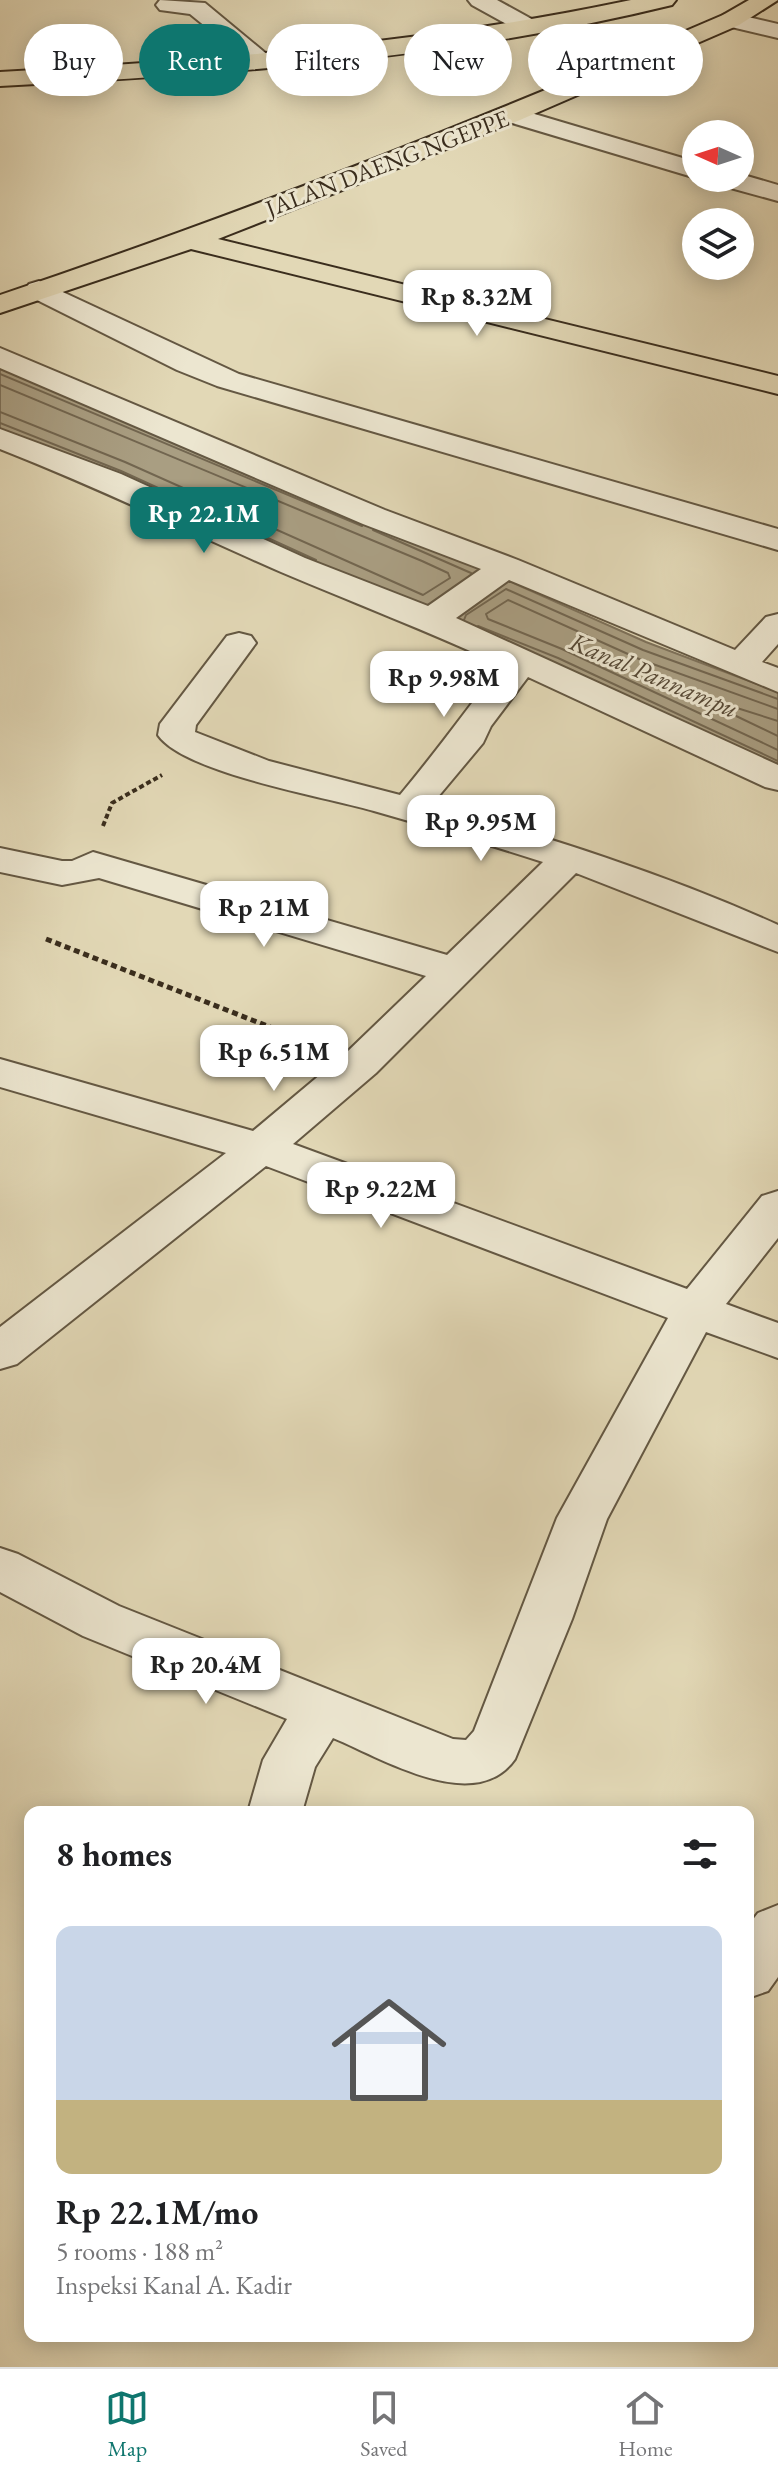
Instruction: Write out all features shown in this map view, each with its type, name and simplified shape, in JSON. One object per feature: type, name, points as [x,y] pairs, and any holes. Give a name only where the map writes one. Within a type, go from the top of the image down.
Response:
[{"type":"main road","points":[[544,24],[664,0]]},
{"type":"main road","name":"JALAN DAENG NGEPPE","points":[[0,304],[190,240],[511,115],[731,20],[766,0]]},
{"type":"main road","points":[[0,79],[263,61],[457,39],[528,27]]},
{"type":"main road","points":[[190,240],[778,385]]},
{"type":"street","points":[[480,0],[528,26]]},
{"type":"street","points":[[168,5],[197,8],[263,61]]},
{"type":"street","points":[[731,20],[778,31]]},
{"type":"street","points":[[511,115],[682,166]]},
{"type":"street","points":[[754,186],[778,193]]},
{"type":"street","points":[[39,290],[188,364],[228,380],[694,513],[778,540]]},
{"type":"street","points":[[0,357],[374,517],[506,567],[778,681]]},
{"type":"street","points":[[0,438],[110,481],[293,565],[431,620],[778,779]]},
{"type":"street","points":[[431,620],[506,567]]},
{"type":"street","points":[[740,665],[778,624]]},
{"type":"street","points":[[239,643],[178,724],[176,735],[199,749],[569,858],[649,885],[778,940]]},
{"type":"street","points":[[408,809],[470,735],[473,725],[522,661]]},
{"type":"street","points":[[0,1352],[261,1148],[361,1063],[569,858]]},
{"type":"street","points":[[0,860],[64,874],[84,871],[93,864],[455,971]]},
{"type":"street","points":[[0,1073],[261,1148],[778,1341]]},
{"type":"street","points":[[0,1568],[101,1621],[450,1762],[473,1764],[486,1758],[496,1743],[535,1646],[582,1518],[694,1312],[778,1207]]},
{"type":"street","points":[[277,1806],[290,1760],[322,1710]]},
{"type":"street","points":[[754,1964],[778,1931]]},
{"type":"path","points":[[93,864],[94,850],[112,803],[158,778],[199,749]]},
{"type":"path","points":[[46,939],[361,1063]]},
{"type":"water","points":[[0,365],[493,571],[427,616],[0,429]]},
{"type":"water","name":"Kanal Pannampu","points":[[504,579],[646,642],[778,692],[778,770],[442,621]]}]
